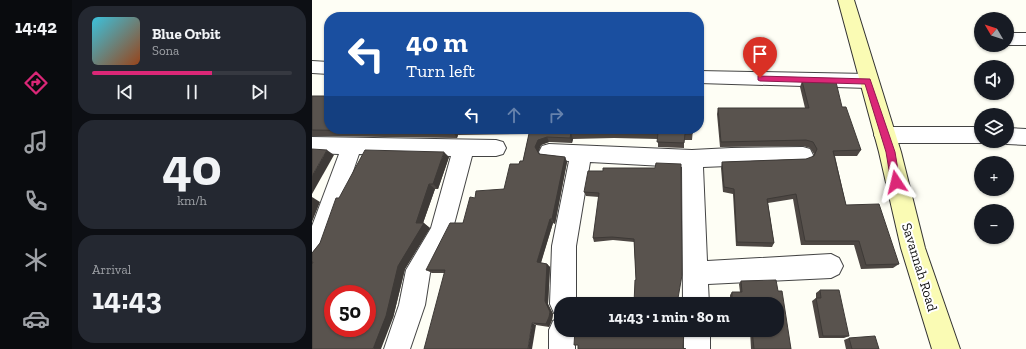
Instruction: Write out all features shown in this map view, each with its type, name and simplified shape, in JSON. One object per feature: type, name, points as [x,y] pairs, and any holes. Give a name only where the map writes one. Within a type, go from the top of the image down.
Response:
[{"type":"main road","name":"Savannah Road","points":[[846,0],[868,81],[890,152],[913,248],[946,349]]},
{"type":"street","points":[[1014,39],[1026,39]]},
{"type":"street","points":[[312,67],[324,68]]},
{"type":"street","points":[[704,77],[868,81]]},
{"type":"street","points":[[884,134],[974,135]]},
{"type":"street","points":[[1014,136],[1026,137]]},
{"type":"street","points":[[312,145],[496,148]]},
{"type":"street","points":[[312,247],[319,238],[352,145]]},
{"type":"street","points":[[397,349],[412,305],[418,270],[441,232],[464,147]]},
{"type":"street","points":[[549,152],[692,159],[731,156],[803,155]]},
{"type":"street","points":[[563,297],[564,246],[581,153]]},
{"type":"street","points":[[692,159],[696,297]]},
{"type":"street","points":[[696,273],[831,266]]},
{"type":"street","points":[[562,337],[562,349]]},
{"type":"street","points":[[697,337],[697,349]]},
{"type":"building","points":[[802,81],[836,82],[842,107],[846,107],[861,150],[833,151],[846,205],[879,204],[899,264],[866,265],[859,241],[805,241],[796,194],[767,199],[774,243],[737,242],[734,189],[724,187],[722,162],[806,159],[814,156],[817,149],[813,142],[806,140],[721,142],[718,108],[809,108]]},
{"type":"building","points":[[312,96],[324,96],[324,130],[312,130]]},
{"type":"building","points":[[529,134],[571,134],[570,138],[547,137],[538,140],[535,147],[539,154],[565,157],[552,219],[550,219],[537,262],[547,264],[545,301],[550,312],[546,324],[532,323],[528,349],[424,349],[445,270],[426,270],[450,223],[463,223],[470,197],[475,198],[476,191],[504,189],[510,164],[519,164],[520,161],[523,161]]},
{"type":"building","points":[[658,134],[685,134],[684,143],[657,142]]},
{"type":"building","points":[[312,149],[327,150],[312,176]]},
{"type":"building","points":[[365,150],[444,152],[433,184],[429,184],[416,223],[424,223],[398,266],[386,316],[373,349],[312,349],[312,253],[320,243],[336,198],[339,198]]},
{"type":"building","points":[[656,163],[681,164],[682,275],[678,297],[634,297],[636,280],[634,239],[612,237],[593,238],[599,193],[584,192],[588,171],[603,171],[603,168],[655,168]]},
{"type":"building","points":[[776,280],[778,291],[782,291],[783,297],[732,297],[732,292],[742,292],[741,281]]},
{"type":"building","points":[[820,290],[839,290],[849,336],[823,336],[816,298],[821,298]]},
{"type":"building","points":[[784,304],[791,349],[754,349],[753,337],[784,337]]},
{"type":"building","points":[[875,336],[879,349],[852,349],[849,338]]},
{"type":"building","points":[[575,337],[684,337],[683,348],[686,349],[578,349],[578,345],[574,345]]},
{"type":"route","points":[[760,78],[868,81],[890,152],[896,182]]}]
